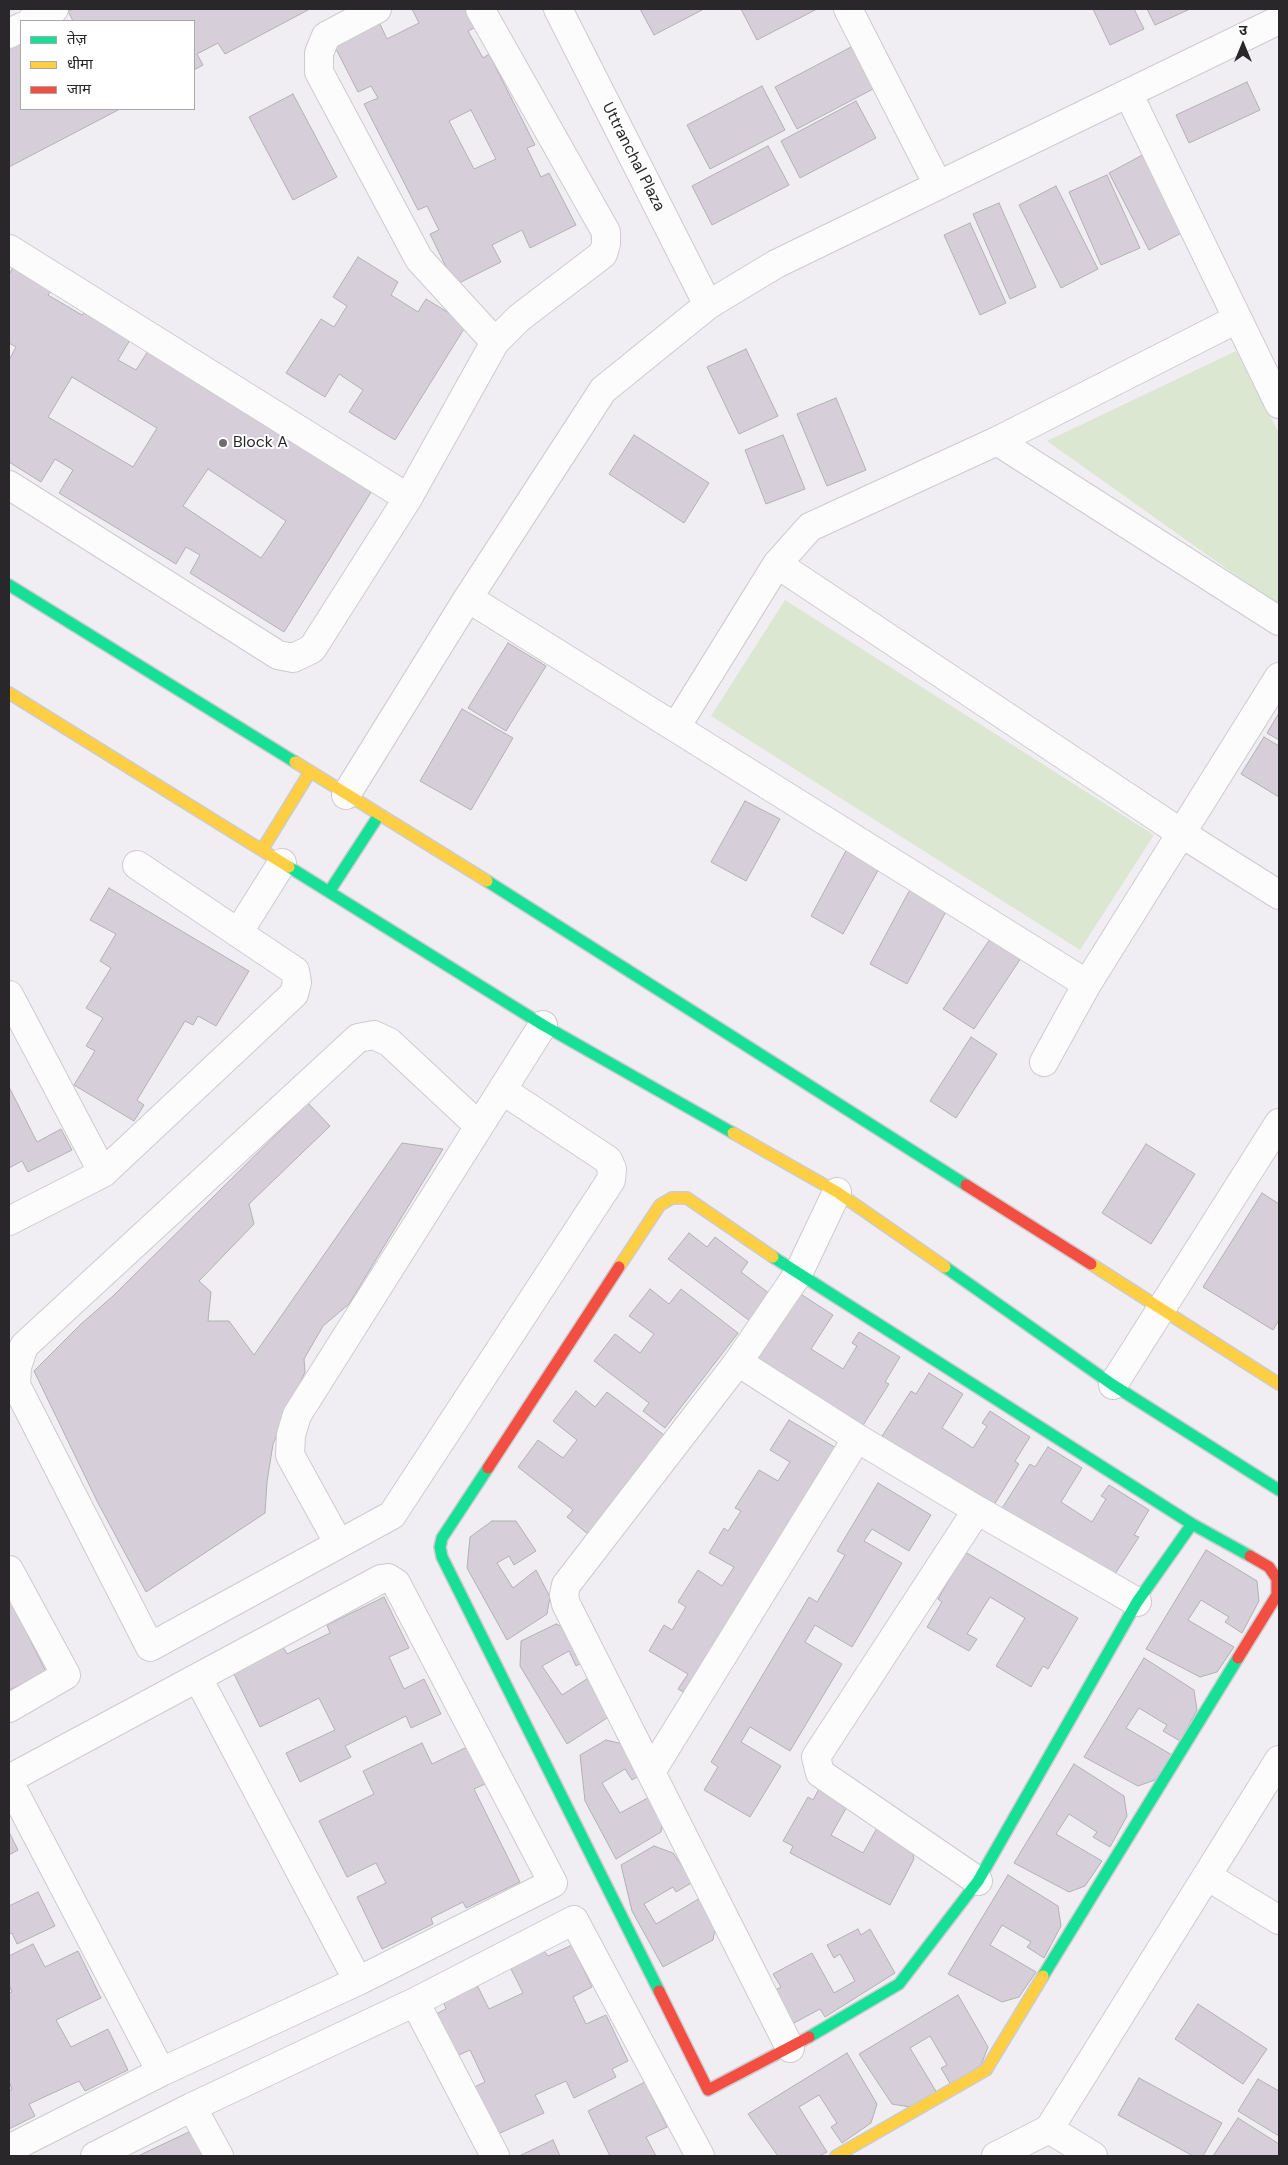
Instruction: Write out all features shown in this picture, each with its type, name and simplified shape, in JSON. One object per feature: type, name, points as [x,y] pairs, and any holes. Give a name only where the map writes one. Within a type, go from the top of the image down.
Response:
[{"type":"street","points":[[33,20],[54,9]]},
{"type":"street","points":[[378,9],[326,36],[319,53],[320,72],[419,259],[495,342]]},
{"type":"street","points":[[9,485],[278,655],[293,658],[312,650],[408,498],[495,342],[519,318],[603,254],[606,244],[606,232],[480,9]]},
{"type":"street","name":"Uttranchal Plaza","points":[[558,9],[708,304]]},
{"type":"street","points":[[848,9],[938,185]]},
{"type":"street","points":[[346,795],[468,598],[603,390],[708,304],[776,264],[1279,20]]},
{"type":"street","points":[[9,34],[20,28]]},
{"type":"street","points":[[1128,93],[1279,404]]},
{"type":"street","points":[[9,249],[408,498]]},
{"type":"street","points":[[676,727],[777,564],[810,527],[997,441],[1237,319]]},
{"type":"street","points":[[997,441],[1279,621]]},
{"type":"street","points":[[777,564],[1279,895]]},
{"type":"street","points":[[9,585],[555,923],[1279,1384]]},
{"type":"street","points":[[468,598],[1087,984]]},
{"type":"street","points":[[1044,1062],[1087,984],[1279,677]]},
{"type":"street","points":[[9,693],[543,1025],[836,1192],[1113,1386],[1279,1490]]},
{"type":"street","points":[[238,933],[310,772]]},
{"type":"street","points":[[329,892],[379,815]]},
{"type":"street","points":[[9,1222],[103,1173],[294,994],[297,982],[295,971],[137,865]]},
{"type":"street","points":[[9,995],[103,1173]]},
{"type":"street","points":[[339,1544],[290,1455],[291,1435],[297,1415],[543,1025]]},
{"type":"street","points":[[479,1126],[389,1042],[374,1035],[358,1038],[24,1346],[17,1367],[16,1386],[150,1647],[392,1515],[611,1180],[612,1169],[608,1160],[502,1090]]},
{"type":"street","points":[[1113,1386],[1279,1124]]},
{"type":"street","points":[[790,2048],[566,1604],[566,1585],[738,1362],[798,1274],[836,1192]]},
{"type":"street","points":[[836,2156],[986,2070],[1277,1595],[1277,1579],[1270,1567],[1192,1524],[798,1274],[687,1198],[672,1198],[660,1205],[447,1530],[440,1547],[446,1566],[708,2090],[790,2048],[899,1984],[978,1881],[1137,1602],[1192,1524]]},
{"type":"street","points":[[738,1362],[857,1438],[1137,1602]]},
{"type":"street","points":[[651,1772],[857,1438]]},
{"type":"street","points":[[977,1510],[816,1757],[820,1773],[978,1881]]},
{"type":"street","points":[[9,1570],[66,1675],[9,1708]]},
{"type":"street","points":[[9,2149],[161,2072],[358,1981],[553,1883],[396,1583],[388,1578],[381,1579],[9,1781],[161,2072]]},
{"type":"street","points":[[198,1678],[358,1981]]},
{"type":"street","points":[[996,2156],[1049,2129],[1279,1760]]},
{"type":"street","points":[[1207,1876],[1279,1920]]},
{"type":"street","points":[[95,2156],[192,2107],[415,2002],[574,1920],[700,2156]]},
{"type":"street","points":[[415,2002],[495,2156]]},
{"type":"street","points":[[192,2107],[218,2156]]},
{"type":"street","points":[[1049,2129],[1093,2156]]},
{"type":"green space","points":[[1236,351],[1279,433],[1279,606],[1047,441]]},
{"type":"green space","points":[[785,600],[1154,835],[1080,950],[711,716]]},
{"type":"building","points":[[73,9],[308,10],[225,54],[218,43],[197,54],[203,65],[195,69],[195,20],[72,20],[68,11]]},
{"type":"building","points":[[412,9],[466,9],[476,27],[468,31],[483,58],[489,54],[535,145],[527,148],[541,177],[549,173],[576,225],[530,248],[522,230],[492,245],[501,262],[455,285],[430,234],[439,230],[427,206],[418,210],[364,104],[378,98],[371,86],[358,92],[334,45],[379,22],[387,39],[419,23]],"holes":[[[471,110],[496,159],[474,169],[449,121]]]},
{"type":"building","points":[[640,9],[704,9],[654,35]]},
{"type":"building","points":[[741,9],[817,9],[757,40]]},
{"type":"building","points":[[1093,9],[1134,9],[1144,29],[1110,45]]},
{"type":"building","points":[[1147,9],[1190,9],[1155,25]]},
{"type":"building","points":[[20,36],[20,110],[118,110],[9,167],[9,42]]},
{"type":"building","points":[[853,46],[875,88],[797,129],[775,87]]},
{"type":"building","points":[[1247,82],[1260,110],[1189,143],[1176,115]]},
{"type":"building","points":[[762,86],[785,130],[710,169],[687,125]]},
{"type":"building","points":[[293,94],[337,177],[293,200],[249,117]]},
{"type":"building","points":[[856,101],[876,138],[800,178],[781,141]]},
{"type":"building","points":[[768,146],[789,185],[712,225],[692,186]]},
{"type":"building","points":[[1148,152],[1189,229],[1149,250],[1109,173]]},
{"type":"building","points":[[1107,175],[1140,248],[1101,265],[1069,192]]},
{"type":"building","points":[[1056,186],[1098,269],[1061,288],[1019,205]]},
{"type":"building","points":[[999,203],[1036,287],[1010,299],[973,214]]},
{"type":"building","points":[[970,223],[1006,303],[980,315],[944,235]]},
{"type":"building","points":[[358,257],[398,282],[391,295],[418,312],[426,299],[467,324],[395,440],[349,412],[363,390],[339,374],[325,397],[286,373],[321,319],[334,327],[347,306],[333,297]]},
{"type":"building","name":"Block A","points":[[13,267],[51,291],[48,295],[82,315],[85,312],[130,340],[118,360],[136,370],[148,351],[373,489],[284,632],[190,573],[200,555],[186,547],[176,564],[59,493],[73,470],[55,459],[41,482],[9,462],[9,360],[16,347],[9,343],[9,275]],"holes":[[[72,377],[157,428],[133,467],[48,417]],[[208,469],[286,521],[261,558],[183,506]]]},
{"type":"building","points":[[746,349],[778,416],[739,434],[707,367]]},
{"type":"building","points":[[836,398],[866,470],[827,486],[797,414]]},
{"type":"building","points":[[634,435],[709,483],[684,523],[609,474]]},
{"type":"building","points":[[783,435],[805,489],[766,504],[745,450]]},
{"type":"building","points":[[508,643],[546,666],[506,731],[468,708]]},
{"type":"building","points":[[462,709],[513,738],[471,810],[420,781]]},
{"type":"building","points":[[1279,713],[1279,740],[1267,733]]},
{"type":"building","points":[[1264,737],[1279,746],[1279,797],[1241,774]]},
{"type":"building","points":[[745,801],[780,819],[746,881],[711,862]]},
{"type":"building","points":[[848,847],[881,865],[843,934],[811,916]]},
{"type":"building","points":[[913,884],[950,904],[907,984],[870,964]]},
{"type":"building","points":[[109,888],[249,971],[216,1026],[198,1016],[193,1025],[185,1021],[137,1100],[144,1105],[134,1121],[74,1085],[95,1051],[86,1046],[103,1018],[86,1008],[111,968],[100,961],[116,934],[90,920]]},
{"type":"building","points":[[992,936],[1023,955],[974,1029],[943,1009]]},
{"type":"building","points":[[971,1037],[997,1054],[956,1118],[930,1101]]},
{"type":"building","points":[[9,1087],[37,1142],[61,1129],[72,1150],[28,1172],[22,1161],[9,1168]]},
{"type":"building","points":[[308,1103],[330,1126],[249,1204],[254,1224],[199,1281],[211,1292],[208,1321],[229,1321],[254,1355],[402,1143],[443,1149],[349,1304],[323,1326],[304,1359],[305,1372],[273,1444],[267,1482],[265,1513],[146,1592],[98,1503],[34,1371],[81,1324],[113,1296]]},
{"type":"building","points":[[1146,1144],[1195,1174],[1151,1244],[1102,1213]]},
{"type":"building","points":[[1262,1193],[1279,1204],[1279,1320],[1273,1330],[1203,1287]]},
{"type":"building","points":[[689,1233],[707,1247],[715,1237],[748,1262],[741,1272],[770,1294],[750,1321],[668,1259]]},
{"type":"building","points":[[650,1289],[669,1304],[681,1289],[738,1333],[665,1428],[643,1411],[649,1403],[594,1361],[615,1334],[640,1353],[654,1334],[629,1316]]},
{"type":"building","points":[[799,1293],[833,1315],[811,1349],[843,1369],[857,1346],[852,1343],[859,1332],[900,1357],[885,1382],[889,1384],[860,1430],[749,1361]]},
{"type":"building","points":[[929,1373],[963,1394],[942,1428],[973,1448],[987,1426],[982,1423],[990,1411],[1030,1437],[1015,1461],[1019,1464],[991,1510],[879,1441],[911,1391],[916,1394]]},
{"type":"building","points":[[576,1391],[595,1407],[607,1392],[664,1435],[588,1534],[567,1517],[573,1510],[518,1467],[538,1440],[563,1458],[577,1440],[553,1421]]},
{"type":"building","points":[[789,1420],[838,1449],[689,1695],[678,1689],[688,1674],[649,1651],[664,1625],[672,1630],[686,1607],[678,1602],[698,1570],[722,1586],[734,1567],[709,1553],[724,1528],[728,1531],[741,1511],[735,1508],[759,1470],[778,1481],[790,1462],[770,1450]]},
{"type":"building","points":[[1048,1447],[1082,1468],[1061,1502],[1092,1522],[1106,1499],[1101,1496],[1109,1485],[1149,1510],[1134,1535],[1139,1537],[1109,1583],[999,1513],[1030,1464],[1035,1467]]},
{"type":"building","points":[[878,1483],[931,1515],[909,1551],[872,1529],[864,1541],[902,1563],[852,1647],[815,1625],[805,1642],[842,1664],[790,1751],[750,1727],[741,1742],[781,1766],[750,1817],[704,1790],[718,1767],[711,1762],[809,1597],[817,1602],[845,1555],[837,1551]]},
{"type":"building","points":[[492,1521],[516,1521],[536,1551],[514,1565],[509,1556],[497,1563],[513,1588],[536,1570],[550,1597],[547,1614],[507,1640],[467,1568],[470,1537]]},
{"type":"building","points":[[1206,1550],[1257,1581],[1259,1601],[1242,1633],[1225,1622],[1229,1617],[1201,1600],[1188,1620],[1234,1647],[1217,1672],[1200,1677],[1146,1649]]},
{"type":"building","points":[[965,1552],[1078,1618],[1048,1669],[1043,1666],[1031,1687],[996,1666],[1025,1618],[990,1597],[967,1634],[977,1639],[969,1651],[927,1627],[942,1602],[938,1599]]},
{"type":"building","points":[[9,1597],[46,1672],[9,1690]]},
{"type":"building","points":[[384,1597],[409,1648],[389,1657],[404,1689],[424,1679],[441,1714],[411,1728],[406,1716],[345,1746],[351,1757],[300,1782],[286,1753],[335,1730],[319,1698],[260,1727],[233,1672],[283,1647],[287,1654],[330,1633],[327,1625]]},
{"type":"building","points":[[556,1624],[568,1629],[588,1659],[576,1666],[569,1651],[542,1666],[562,1695],[596,1673],[610,1700],[607,1718],[567,1744],[520,1666],[521,1641]]},
{"type":"building","points":[[1144,1658],[1194,1690],[1197,1710],[1180,1741],[1163,1731],[1167,1725],[1139,1708],[1126,1728],[1172,1755],[1155,1780],[1138,1786],[1084,1757]]},
{"type":"building","points":[[606,1740],[623,1744],[642,1774],[632,1780],[625,1769],[602,1783],[620,1813],[655,1794],[664,1815],[661,1832],[616,1859],[585,1801],[580,1755]]},
{"type":"building","points":[[422,1743],[432,1764],[467,1747],[485,1784],[474,1789],[520,1882],[466,1908],[463,1902],[431,1918],[433,1924],[382,1949],[357,1897],[386,1883],[376,1863],[347,1877],[319,1821],[374,1794],[363,1771]]},
{"type":"building","points":[[1074,1764],[1124,1796],[1127,1816],[1110,1847],[1093,1837],[1097,1832],[1069,1814],[1056,1834],[1102,1861],[1085,1886],[1069,1892],[1014,1863]]},
{"type":"building","points":[[820,1787],[849,1803],[831,1835],[863,1853],[881,1821],[907,1835],[914,1859],[890,1905],[790,1853],[793,1846],[783,1841],[808,1797],[813,1800]]},
{"type":"building","points":[[9,1832],[18,1850],[9,1855]]},
{"type":"building","points":[[654,1846],[673,1853],[693,1882],[676,1892],[673,1887],[644,1904],[656,1924],[702,1897],[716,1923],[713,1940],[663,1967],[632,1911],[621,1865]]},
{"type":"building","points":[[1008,1875],[1058,1906],[1061,1926],[1044,1958],[1027,1947],[1031,1942],[1002,1925],[990,1945],[1036,1972],[1019,1997],[1002,2002],[948,1974]]},
{"type":"building","points":[[38,1892],[55,1926],[17,1944],[12,1933],[9,1934],[9,1906]]},
{"type":"building","points":[[858,1929],[861,1935],[870,1929],[895,1973],[825,2017],[820,2009],[792,2024],[774,1991],[781,1987],[773,1974],[812,1953],[834,1993],[855,1981],[840,1954],[834,1958],[827,1945]]},
{"type":"building","points":[[33,1944],[45,1967],[78,1951],[101,1998],[56,2020],[71,2047],[108,2029],[128,2070],[85,2091],[79,2081],[29,2104],[35,2116],[9,2129],[9,2091],[12,2089],[9,2082],[9,1993],[12,1992],[9,1985],[9,1956]]},
{"type":"building","points":[[572,1945],[592,1987],[573,1997],[586,2024],[606,2015],[628,2061],[612,2069],[616,2077],[574,2098],[566,2081],[535,2095],[544,2113],[498,2134],[466,2091],[485,2082],[470,2050],[450,2059],[430,2017],[446,2009],[443,2000],[476,1983],[489,2009],[523,1993],[510,1967],[544,1951],[548,1956]]},
{"type":"building","points":[[958,1995],[988,2047],[981,2065],[951,2085],[941,2068],[947,2065],[930,2036],[910,2048],[937,2093],[910,2107],[892,2104],[859,2054]]},
{"type":"building","points":[[1198,2004],[1267,2049],[1243,2084],[1175,2039]]},
{"type":"building","points":[[847,2053],[877,2104],[871,2123],[842,2143],[831,2127],[837,2123],[819,2095],[799,2107],[827,2152],[819,2156],[778,2156],[748,2114]]},
{"type":"building","points":[[1139,2078],[1222,2123],[1203,2156],[1193,2156],[1118,2115]]},
{"type":"building","points":[[1258,2079],[1279,2091],[1279,2136],[1238,2111]]},
{"type":"building","points":[[645,2082],[667,2127],[646,2137],[656,2156],[610,2156],[588,2111]]},
{"type":"building","points":[[1238,2118],[1279,2144],[1279,2156],[1213,2156]]},
{"type":"building","points":[[191,2131],[204,2156],[138,2156]]},
{"type":"building","points":[[553,2140],[560,2156],[519,2156]]},
{"type":"traffic: fast","points":[[9,585],[295,762]]},
{"type":"traffic: fast","points":[[329,892],[379,815]]},
{"type":"traffic: fast","points":[[289,867],[543,1025],[733,1133]]},
{"type":"traffic: fast","points":[[487,881],[966,1185]]},
{"type":"traffic: fast","points":[[773,1257],[1192,1524],[1250,1556]]},
{"type":"traffic: fast","points":[[945,1267],[1113,1385],[1279,1490]]},
{"type":"traffic: fast","points":[[488,1468],[442,1538],[440,1547],[442,1557],[659,1991]]},
{"type":"traffic: fast","points":[[809,2037],[899,1984],[978,1881],[1137,1602],[1192,1524]]},
{"type":"traffic: fast","points":[[1043,1976],[1238,1658]]},
{"type":"traffic: slow","points":[[9,693],[289,867]]},
{"type":"traffic: slow","points":[[295,762],[487,881]]},
{"type":"traffic: slow","points":[[262,850],[310,772]]},
{"type":"traffic: slow","points":[[733,1133],[837,1192],[945,1267]]},
{"type":"traffic: slow","points":[[619,1267],[660,1205],[672,1198],[687,1198],[773,1257]]},
{"type":"traffic: slow","points":[[1091,1264],[1279,1384]]},
{"type":"traffic: slow","points":[[836,2156],[986,2070],[1043,1976]]},
{"type":"traffic: jam","points":[[966,1185],[1091,1264]]},
{"type":"traffic: jam","points":[[488,1468],[619,1267]]},
{"type":"traffic: jam","points":[[1238,1658],[1277,1595],[1277,1579],[1269,1567],[1250,1556]]},
{"type":"traffic: jam","points":[[659,1991],[708,2090],[809,2037]]},
{"type":"place","name":"Block A","points":[[223,443]]}]
